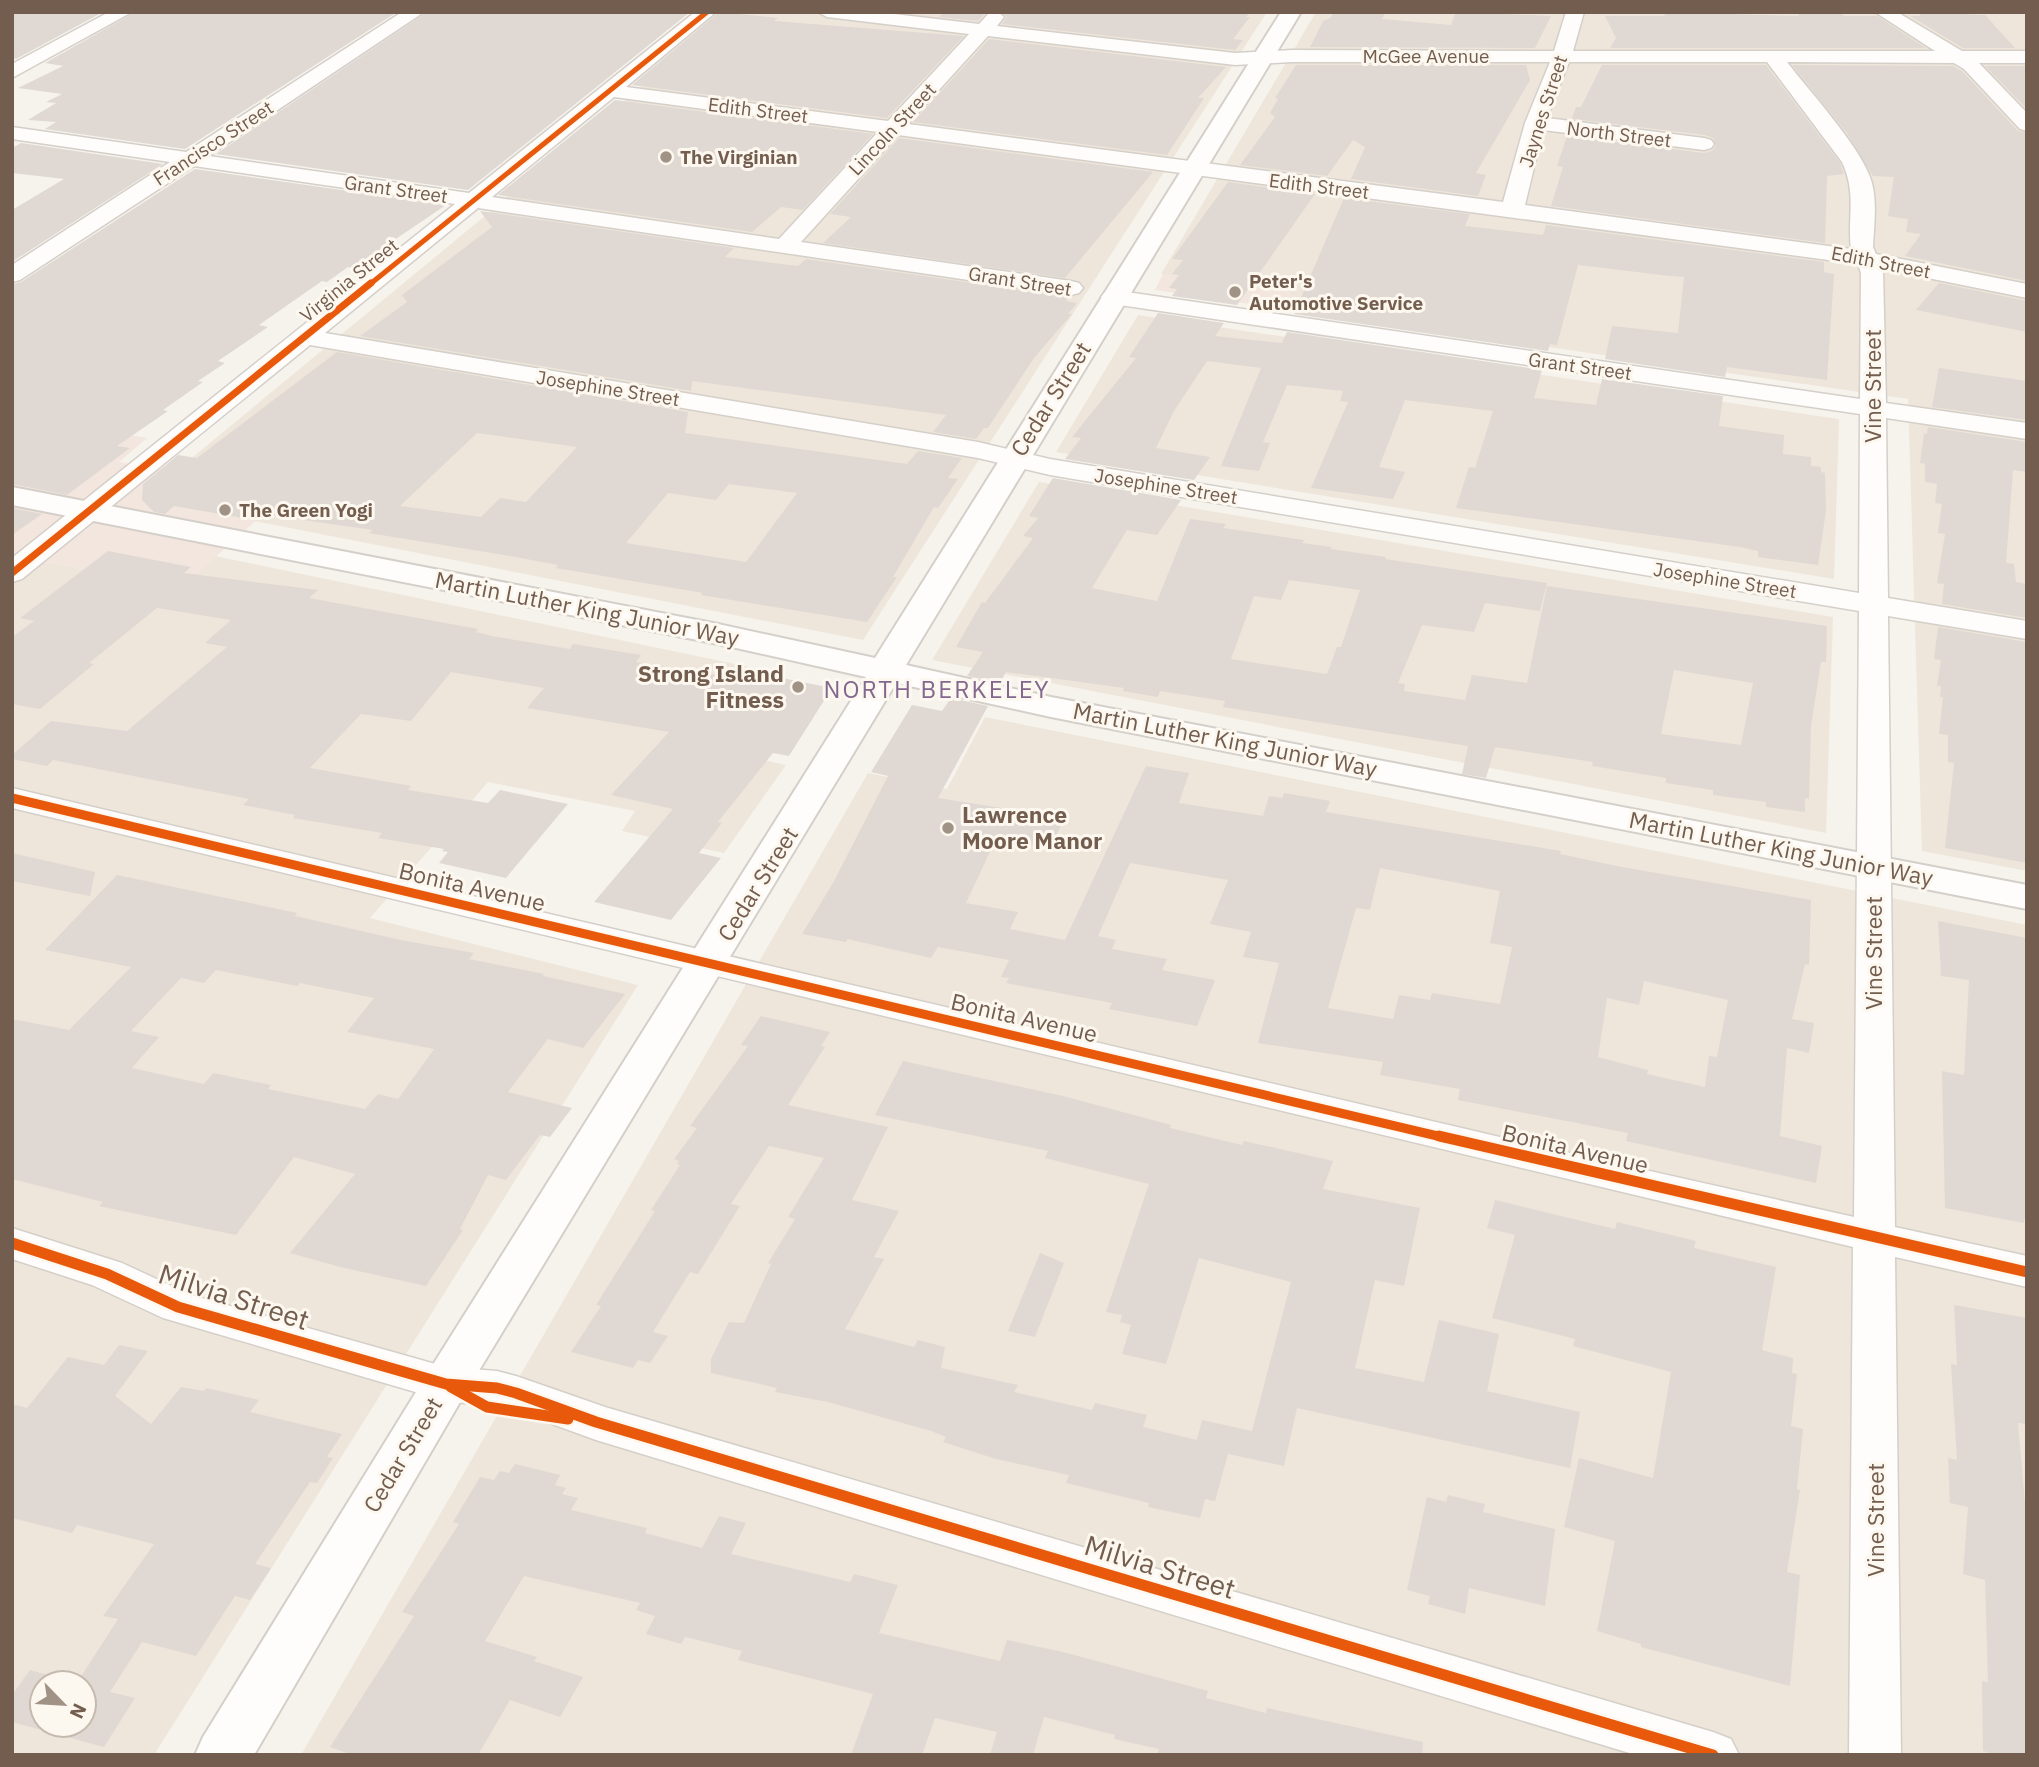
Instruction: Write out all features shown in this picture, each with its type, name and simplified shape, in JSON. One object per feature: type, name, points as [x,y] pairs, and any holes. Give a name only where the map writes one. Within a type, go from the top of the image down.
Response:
[{"type":"street","points":[[12,72],[123,12]]},
{"type":"street","name":"Francisco Street","points":[[12,275],[415,12]]},
{"type":"street","name":"Virginia Street","points":[[12,573],[707,12]]},
{"type":"street","name":"McGee Avenue","points":[[827,12],[1235,59],[1561,56],[2027,57]]},
{"type":"street","name":"Lincoln Street","points":[[785,246],[999,12]]},
{"type":"street","name":"Cedar Street","points":[[223,1755],[446,1384],[709,963],[1014,458],[1291,12]]},
{"type":"street","name":"Jaynes Street","points":[[1512,211],[1535,123],[1575,12]]},
{"type":"street","points":[[1884,12],[1971,65],[2027,125]]},
{"type":"street","name":"Vine Street","points":[[1773,57],[1856,169],[1863,194],[1862,247],[1873,273],[1875,1755]]},
{"type":"street","name":"Edith Street","points":[[611,91],[1868,259],[2027,291]]},
{"type":"street","name":"North Street","points":[[1535,123],[1704,144]]},
{"type":"street","name":"Grant Street","points":[[12,133],[1071,288]]},
{"type":"street","name":"Grant Street","points":[[1113,297],[2027,431]]},
{"type":"street","name":"Josephine Street","points":[[306,337],[978,450],[1051,467],[2027,630]]},
{"type":"street","name":"Martin Luther King Junior Way","points":[[12,496],[718,634],[1064,709],[2027,897]]},
{"type":"street","name":"Bonita Avenue","points":[[12,798],[1508,1153],[2027,1272]]},
{"type":"street","name":"Milvia Street","points":[[12,1243],[107,1274],[178,1307],[446,1384],[497,1388],[516,1393],[596,1422],[1713,1755]]},
{"type":"shaded area","points":[[732,12],[1267,12],[863,640],[254,521],[289,491],[176,471]]},
{"type":"shaded area","points":[[1316,12],[2027,12],[2027,871],[1922,851],[1908,399],[1284,309],[1291,292],[1161,274]]},
{"type":"shaded area","points":[[1163,274],[1291,292],[1284,309],[1155,290]]},
{"type":"shaded area","points":[[1138,315],[1839,419],[1834,579],[1056,452]]},
{"type":"shaded area","points":[[12,414],[147,438],[119,462],[290,490],[181,588],[62,565],[12,559]]},
{"type":"shaded area","points":[[1039,482],[1833,617],[1826,833],[932,660]]},
{"type":"shaded area","points":[[215,556],[774,672],[719,750],[786,765],[724,853],[622,831],[635,811],[488,782],[370,918],[638,985],[154,1755],[12,1755],[12,559],[62,565],[181,588]]},
{"type":"shaded area","points":[[985,717],[2027,925],[2027,1755],[301,1755],[868,773],[947,789]]},
{"type":"building","points":[[12,12],[103,12],[16,59],[12,58]]},
{"type":"building","points":[[135,12],[397,12],[185,149],[45,129],[56,122],[28,120],[56,103],[46,102],[62,94],[18,88],[63,66],[45,63]]},
{"type":"building","points":[[427,12],[690,12],[468,190],[216,154]]},
{"type":"building","points":[[719,12],[778,18],[774,21],[964,36],[887,118],[632,85]]},
{"type":"building","points":[[944,12],[986,12],[978,21],[939,17]]},
{"type":"building","points":[[1002,12],[1250,12],[1246,17],[1250,17],[1233,39],[1243,40],[1235,50],[1002,24],[1007,17]]},
{"type":"building","points":[[1334,12],[1386,12],[1382,19],[1451,25],[1456,12],[1551,16],[1535,48],[1310,47],[1323,21],[1330,18]]},
{"type":"building","points":[[1663,12],[1799,16],[1797,12],[1840,12],[1844,16],[1877,16],[1926,48],[1610,48],[1616,38],[1605,16],[1665,16]]},
{"type":"building","points":[[1917,12],[1985,15],[2015,48],[1963,48],[1910,16],[1921,16]]},
{"type":"building","points":[[989,39],[1226,67],[1198,98],[1204,98],[1167,155],[913,122]]},
{"type":"building","points":[[1296,65],[1526,65],[1530,80],[1476,173],[1486,175],[1478,196],[1351,179],[1365,147],[1353,140],[1327,176],[1240,165],[1275,117],[1270,113],[1278,99],[1275,98]]},
{"type":"building","points":[[1602,65],[1766,65],[1840,163],[1844,174],[1827,176],[1825,243],[1551,206],[1563,167],[1557,166],[1567,136],[1704,153],[1712,151],[1716,146],[1713,138],[1705,135],[1572,119],[1576,107],[1581,107]]},
{"type":"building","points":[[1792,65],[1953,66],[1962,71],[2018,131],[2027,133],[2027,281],[1905,256],[1921,234],[1906,232],[1908,219],[1888,216],[1894,177],[1873,176],[1847,133]]},
{"type":"building","points":[[1985,66],[2027,66],[2027,109]]},
{"type":"building","points":[[615,100],[873,134],[803,210],[781,207],[752,232],[498,195]]},
{"type":"building","points":[[899,138],[1153,172],[1065,278],[823,243],[851,217],[830,214]]},
{"type":"building","points":[[21,143],[163,164],[12,262],[12,210],[64,179],[12,173],[12,148]]},
{"type":"building","points":[[195,169],[446,205],[353,268],[348,267],[327,282],[322,281],[259,325],[268,327],[218,361],[225,363],[163,410],[168,411],[117,446],[130,448],[67,495],[12,484],[12,284],[21,282]]},
{"type":"building","points":[[1228,182],[1315,194],[1237,305],[1172,296],[1177,289],[1169,288],[1179,275],[1172,274],[1183,260],[1172,259]]},
{"type":"building","points":[[1344,198],[1470,214],[1465,226],[1543,235],[1546,225],[1824,262],[1824,272],[1834,274],[1827,380],[1727,367],[1725,377],[1605,359],[1612,326],[1678,333],[1684,277],[1578,265],[1557,345],[1550,344],[1548,351],[1294,314]]},
{"type":"building","points":[[480,211],[734,248],[725,257],[798,266],[806,259],[1070,297],[1066,301],[1077,303],[1068,314],[1072,314],[1034,358],[988,428],[984,428],[976,439],[933,432],[946,415],[692,381],[691,391],[360,336],[407,302],[402,295],[492,227]]},
{"type":"building","points":[[1939,283],[2027,301],[2027,332],[1916,310]]},
{"type":"building","points":[[1158,313],[1224,323],[1215,336],[1282,343],[1287,332],[1542,370],[1534,398],[1596,405],[1602,379],[1723,396],[1719,426],[1784,435],[1783,454],[1811,457],[1811,466],[1821,467],[1821,472],[1825,473],[1826,511],[1818,565],[1758,557],[1758,551],[1740,547],[1456,508],[1469,467],[1475,468],[1493,411],[1405,400],[1379,467],[1405,472],[1393,499],[1311,488],[1348,402],[1340,401],[1343,391],[1287,385],[1263,442],[1270,443],[1259,471],[1221,466],[1261,368],[1207,361],[1174,411],[1156,448],[1210,457],[1194,480],[1065,459],[1081,438],[1072,437],[1136,358],[1129,357]]},
{"type":"building","points":[[337,352],[688,412],[685,433],[907,464],[918,451],[962,458],[948,478],[958,479],[938,508],[934,507],[893,577],[897,577],[867,622],[701,595],[703,593],[556,568],[558,565],[510,556],[369,533],[373,530],[261,514],[254,520],[174,506],[165,514],[154,512],[142,500],[143,484],[178,455],[197,458]],"holes":[[[477,433],[577,447],[526,502],[500,498],[481,517],[400,506]],[[729,484],[797,493],[746,562],[626,543],[668,493],[716,500]]]},
{"type":"building","points":[[1939,368],[2027,381],[2027,420],[1932,407]]},
{"type":"building","points":[[1928,427],[2027,442],[2027,472],[2013,470],[2006,563],[2014,564],[2016,582],[2027,584],[2027,618],[1942,604],[1944,584],[1937,583],[1945,534],[1938,533],[1942,504],[1935,503],[1937,484],[1925,482],[1925,464],[1920,463],[1924,433],[1927,434]]},
{"type":"building","points":[[1053,478],[1181,500],[1157,535],[1127,530],[1092,588],[1157,601],[1190,519],[1226,524],[1223,528],[1304,540],[1302,543],[1386,557],[1385,559],[1547,583],[1540,611],[1485,603],[1474,632],[1422,625],[1398,683],[1405,684],[1404,691],[1465,700],[1472,675],[1527,683],[1547,586],[1827,626],[1826,662],[1821,662],[1811,726],[1809,799],[1805,798],[1805,812],[1766,807],[1766,802],[1713,795],[1713,790],[1666,783],[1666,778],[1592,766],[1593,762],[1495,747],[1486,778],[1462,774],[1468,746],[1223,707],[1225,701],[1160,691],[1158,697],[1123,691],[1124,688],[1006,672],[1000,683],[967,676],[983,652],[956,647],[982,602],[985,603],[1033,538],[1023,536],[1038,518],[1029,516]],"holes":[[[1289,580],[1360,590],[1341,647],[1337,647],[1327,674],[1231,659],[1254,596],[1281,600]],[[1674,670],[1753,683],[1741,745],[1661,734]]]},
{"type":"building","points":[[12,508],[42,514],[12,535]]},
{"type":"building","points":[[108,551],[191,567],[184,573],[318,590],[309,598],[478,629],[476,632],[492,636],[570,649],[573,644],[641,655],[636,662],[772,684],[777,677],[832,688],[789,756],[773,753],[718,822],[722,823],[699,853],[721,858],[671,920],[594,902],[673,809],[611,795],[669,732],[527,708],[544,688],[451,672],[411,721],[361,714],[310,768],[411,786],[408,790],[488,803],[500,790],[568,804],[506,878],[439,863],[448,852],[442,851],[444,849],[378,838],[382,833],[293,818],[295,815],[243,805],[249,799],[53,760],[47,766],[12,759],[12,755],[51,721],[127,731],[227,647],[205,643],[231,620],[157,608],[89,663],[94,664],[40,709],[12,704],[12,637],[34,621],[20,618]]},
{"type":"building","points":[[1938,627],[2027,642],[2027,863],[1945,848],[1954,763],[1948,762],[1948,735],[1939,734],[1943,697],[1940,697],[1941,686],[1937,686],[1941,660],[1934,659]]},
{"type":"building","points":[[951,698],[988,706],[938,798],[1065,818],[1050,848],[996,839],[966,903],[1018,912],[1010,929],[1065,940],[1146,766],[1189,773],[1179,803],[1263,816],[1269,796],[1282,798],[1284,793],[1330,801],[1326,812],[1561,851],[1560,854],[1622,867],[1811,900],[1809,965],[1805,964],[1792,1019],[1814,1023],[1809,1053],[1787,1048],[1780,1136],[1822,1146],[1816,1183],[1626,1141],[1628,1133],[1458,1100],[1460,1089],[1380,1075],[1383,1062],[1258,1043],[1279,963],[1243,957],[1251,932],[1210,924],[1228,880],[1130,863],[1098,936],[1116,940],[1112,949],[1167,959],[1162,970],[1215,980],[1197,1026],[1109,1009],[1112,1003],[1006,983],[1009,978],[1001,977],[1009,960],[938,947],[931,958],[847,939],[846,942],[802,934],[833,883],[888,776],[871,772],[912,705],[942,711]],"holes":[[[1380,868],[1500,891],[1490,943],[1512,947],[1500,1004],[1432,993],[1430,1000],[1399,995],[1393,1019],[1328,1008],[1356,908],[1370,910]],[[1644,981],[1728,1000],[1717,1057],[1709,1056],[1705,1087],[1647,1074],[1648,1070],[1598,1057],[1607,998],[1639,1005]]]},
{"type":"building","points":[[12,853],[95,872],[90,896],[12,881]]},
{"type":"building","points":[[117,875],[297,913],[295,916],[401,940],[474,953],[469,959],[625,994],[583,1048],[548,1039],[508,1092],[572,1108],[550,1137],[540,1135],[506,1180],[488,1175],[460,1229],[463,1230],[426,1286],[290,1253],[355,1174],[294,1157],[236,1235],[99,1206],[103,1202],[12,1179],[12,1019],[69,1030],[131,967],[45,950]],"holes":[[[216,970],[297,986],[300,983],[374,998],[347,1032],[434,1049],[398,1099],[378,1094],[365,1109],[268,1089],[271,1085],[213,1073],[204,1084],[132,1068],[159,1037],[131,1031],[181,978],[204,983]]]},
{"type":"building","points":[[1938,921],[2027,938],[2027,1219],[2024,1219],[2024,1223],[1945,1208],[1942,1071],[1964,1075],[1969,980],[1941,976]]},
{"type":"building","points":[[761,1016],[830,1032],[821,1046],[825,1047],[788,1105],[888,1127],[852,1200],[899,1211],[874,1257],[884,1259],[845,1329],[914,1347],[918,1340],[945,1347],[941,1368],[1018,1385],[1014,1392],[1092,1410],[1095,1403],[1147,1415],[1143,1427],[1197,1440],[1202,1420],[1252,1431],[1291,1282],[1199,1258],[1166,1364],[1122,1354],[1131,1325],[1120,1322],[1122,1315],[1106,1312],[1149,1184],[1045,1158],[1048,1151],[875,1115],[903,1061],[1063,1096],[1171,1125],[1170,1128],[1242,1145],[1244,1141],[1333,1161],[1323,1189],[1420,1208],[1404,1286],[1375,1280],[1355,1368],[1424,1382],[1439,1320],[1499,1334],[1487,1391],[1580,1412],[1570,1468],[1297,1408],[1284,1466],[1228,1454],[1215,1501],[1205,1499],[1200,1518],[1148,1507],[1149,1503],[1066,1483],[1069,1475],[996,1459],[943,1442],[946,1437],[931,1431],[828,1402],[775,1392],[777,1388],[711,1373],[711,1359],[729,1322],[744,1323],[771,1264],[768,1263],[795,1219],[788,1217],[824,1158],[769,1146],[731,1204],[740,1206],[698,1274],[690,1272],[653,1332],[668,1336],[650,1363],[638,1360],[633,1368],[571,1352],[601,1306],[596,1305],[655,1211],[651,1210],[680,1165],[677,1164],[679,1161],[674,1159],[697,1128],[690,1126],[748,1046],[741,1045]]},
{"type":"building","points":[[1495,1200],[1615,1229],[1617,1222],[1696,1241],[1694,1248],[1776,1267],[1762,1350],[1793,1358],[1792,1373],[1797,1374],[1791,1426],[1803,1429],[1797,1489],[1800,1490],[1787,1572],[1800,1575],[1790,1686],[1641,1647],[1641,1644],[1597,1631],[1615,1541],[1564,1527],[1579,1458],[1653,1478],[1671,1372],[1573,1346],[1575,1339],[1492,1318],[1515,1235],[1487,1228]]},
{"type":"building","points":[[1040,1253],[1064,1263],[1035,1337],[1008,1331]]},
{"type":"building","points":[[1954,1305],[2027,1318],[2027,1424],[2018,1423],[2027,1525],[2027,1755],[1998,1755],[1983,1751],[1982,1681],[1988,1682],[1985,1580],[1963,1574],[1968,1507],[1950,1503],[1948,1458],[1957,1460],[1951,1364],[1957,1365]]},
{"type":"building","points":[[119,1345],[148,1351],[115,1396],[151,1424],[181,1387],[204,1391],[206,1388],[259,1400],[250,1412],[342,1434],[327,1457],[333,1458],[317,1483],[310,1482],[255,1564],[271,1568],[250,1600],[235,1596],[196,1656],[142,1642],[110,1692],[135,1698],[104,1747],[75,1739],[98,1739],[98,1669],[86,1669],[118,1619],[103,1616],[154,1544],[77,1525],[72,1533],[12,1518],[12,1404],[27,1408],[68,1357],[104,1365]]},
{"type":"building","points":[[515,1464],[560,1475],[555,1485],[566,1488],[562,1494],[578,1498],[571,1510],[647,1528],[645,1533],[702,1548],[719,1516],[746,1523],[731,1554],[850,1582],[854,1574],[898,1585],[879,1633],[1000,1661],[1007,1640],[1063,1652],[1208,1691],[1206,1698],[1266,1713],[1267,1708],[1423,1742],[1422,1755],[1157,1755],[1159,1749],[1114,1739],[1115,1735],[1044,1717],[1033,1755],[990,1755],[997,1732],[935,1718],[922,1755],[851,1755],[873,1694],[738,1660],[742,1651],[685,1637],[681,1644],[646,1634],[655,1616],[636,1610],[640,1603],[524,1576],[485,1641],[537,1657],[534,1661],[583,1677],[560,1717],[510,1700],[478,1755],[352,1755],[330,1747],[414,1616],[402,1612],[459,1524],[453,1522],[480,1477],[494,1480],[500,1471],[509,1473]]},
{"type":"building","points":[[1448,1495],[1485,1504],[1483,1512],[1555,1529],[1545,1606],[1469,1588],[1465,1614],[1428,1604],[1430,1596],[1407,1590],[1427,1497],[1446,1502]]},
{"type":"building","points":[[28,1673],[28,1726],[12,1722],[12,1695]]},
{"type":"cycle path","points":[[12,573],[707,12]]},
{"type":"cycle path","points":[[12,798],[1521,1156],[2027,1272]]},
{"type":"cycle path","points":[[12,1243],[107,1274],[178,1307],[446,1384],[497,1388],[516,1393],[596,1422],[1713,1755]]},
{"type":"cycle path","points":[[451,1387],[487,1407],[568,1419]]},
{"type":"place","name":"The Virginian","points":[[666,157]]},
{"type":"place","name":"Peter's Automotive Service","points":[[1235,292]]},
{"type":"place","name":"The Green Yogi","points":[[225,510]]},
{"type":"place","name":"Strong Island Fitness","points":[[798,687]]},
{"type":"place","name":"Lawrence Moore Manor","points":[[948,828]]},
{"type":"district","name":"NORTH BERKELEY","points":[[937,690]]}]
